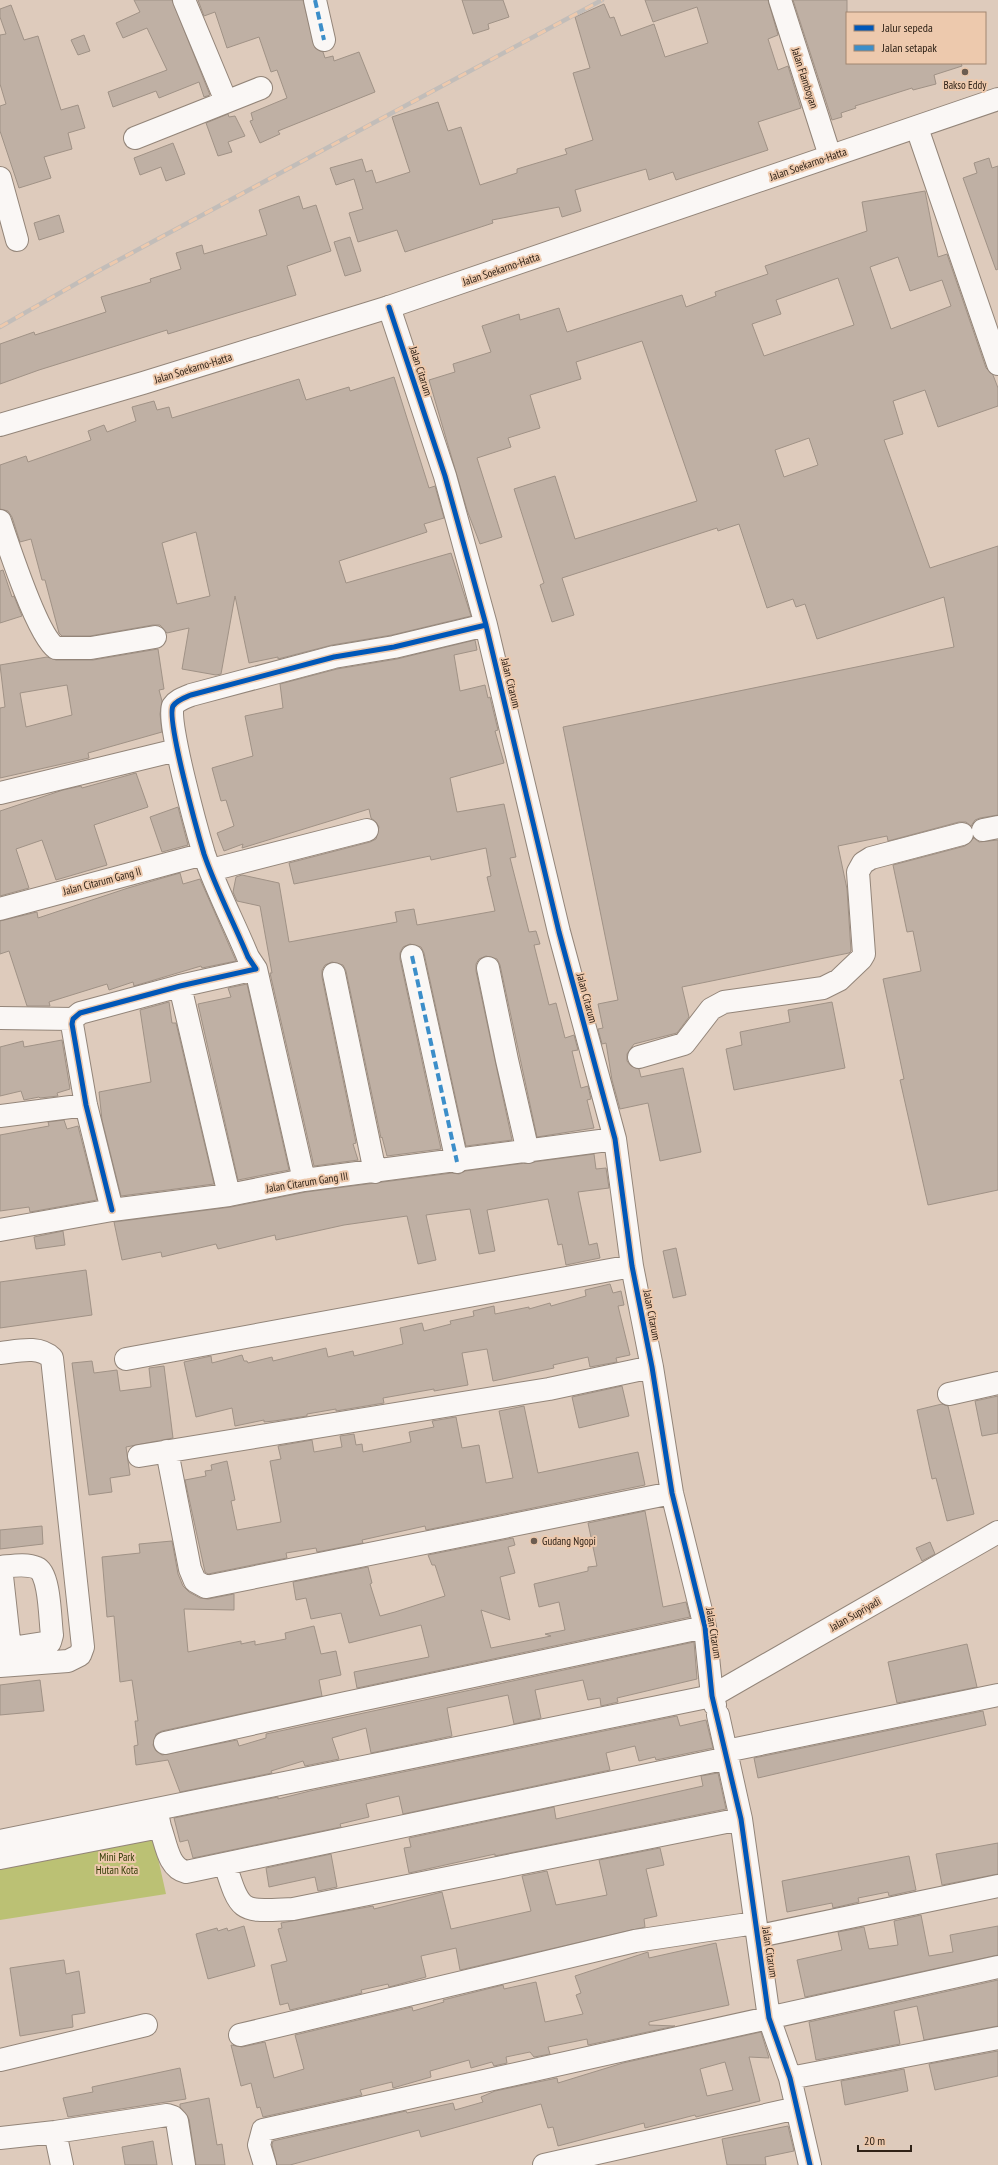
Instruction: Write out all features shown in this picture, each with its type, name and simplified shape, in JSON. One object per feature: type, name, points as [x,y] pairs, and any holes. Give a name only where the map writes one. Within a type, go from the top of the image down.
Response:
[{"type":"street","points":[[184,0],[226,101]]},
{"type":"street","points":[[315,0],[324,40]]},
{"type":"street","name":"Jalan Flamboyan","points":[[780,0],[830,156]]},
{"type":"street","points":[[135,138],[261,88]]},
{"type":"street","name":"Jalan Soekarno-Hatta","points":[[0,425],[143,383],[389,307],[830,156],[917,128],[998,99]]},
{"type":"street","points":[[917,128],[998,364]]},
{"type":"street","points":[[0,178],[17,240]]},
{"type":"street","name":"Jalan Citarum","points":[[389,307],[445,476],[486,626],[559,932],[614,1139],[632,1266],[652,1367],[672,1493],[705,1627],[715,1705],[741,1819],[769,2018],[790,2078],[810,2165]]},
{"type":"street","points":[[0,521],[35,614],[51,644],[56,648],[91,648],[155,637]]},
{"type":"street","points":[[304,1180],[256,969],[248,957],[208,862],[177,750],[171,716],[173,707],[180,700],[191,695],[334,657],[394,647],[464,629],[486,626]]},
{"type":"street","points":[[0,793],[177,750]]},
{"type":"street","name":"Jalan Citarum Gang II","points":[[0,909],[208,862],[367,830]]},
{"type":"street","points":[[639,1056],[684,1044],[711,1009],[724,1002],[823,988],[840,980],[864,954],[858,872],[863,863],[871,858],[962,834]]},
{"type":"street","points":[[412,956],[457,1162]]},
{"type":"street","points":[[488,968],[528,1152]]},
{"type":"street","points":[[112,1210],[86,1105],[72,1024],[73,1019],[80,1013],[180,986],[256,969]]},
{"type":"street","points":[[334,974],[375,1172]]},
{"type":"street","points":[[180,986],[229,1195]]},
{"type":"street","points":[[0,1018],[73,1019]]},
{"type":"street","points":[[0,1116],[86,1105]]},
{"type":"street","name":"Jalan Citarum Gang III","points":[[0,1230],[112,1210],[229,1195],[304,1180],[457,1162],[614,1139]]},
{"type":"street","points":[[126,1359],[632,1266]]},
{"type":"street","points":[[0,1353],[38,1350],[47,1352],[52,1358],[84,1647],[80,1655],[68,1661],[3,1655]]},
{"type":"street","points":[[139,1456],[549,1389],[652,1367]]},
{"type":"street","points":[[949,1394],[998,1383]]},
{"type":"street","points":[[166,1451],[190,1569],[196,1581],[206,1587],[672,1493]]},
{"type":"street","name":"Jalan Supriyadi","points":[[158,1819],[715,1705],[998,1532]]},
{"type":"street","points":[[27,1565],[38,1568],[43,1572],[47,1586],[52,1635],[50,1642],[3,1655],[0,1567],[27,1565]]},
{"type":"street","points":[[165,1743],[346,1702],[705,1627]]},
{"type":"street","points":[[158,1819],[173,1865],[178,1870],[186,1872],[998,1695]]},
{"type":"street","points":[[0,1841],[158,1819]]},
{"type":"street","points":[[0,1858],[158,1819]]},
{"type":"street","points":[[225,1864],[235,1895],[244,1906],[257,1910],[293,1909],[741,1819]]},
{"type":"street","points":[[240,2035],[635,1941],[757,1930],[998,1886]]},
{"type":"street","points":[[265,2165],[259,2145],[263,2130],[998,1967]]},
{"type":"street","points":[[0,2060],[146,2025]]},
{"type":"street","points":[[790,2078],[998,2038]]},
{"type":"street","points":[[544,2165],[797,2108]]},
{"type":"street","points":[[0,2138],[55,2132],[167,2116],[173,2117],[176,2121],[184,2165]]},
{"type":"street","points":[[55,2132],[62,2165]]},
{"type":"green space","name":"Mini Park Hutan Kota","points":[[149,1818],[166,1894],[0,1920],[0,1847]]},
{"type":"building","points":[[134,0],[172,0],[210,95],[204,97],[199,82],[159,98],[156,91],[113,107],[108,92],[167,70],[147,28],[123,38],[116,23],[140,12]]},
{"type":"building","points":[[198,0],[303,0],[315,48],[323,52],[325,58],[333,56],[334,61],[359,52],[375,92],[278,131],[280,134],[260,143],[250,121],[253,120],[251,113],[287,98],[277,70],[271,72],[259,37],[227,48],[215,12],[204,16]]},
{"type":"building","points":[[462,0],[503,0],[509,17],[488,24],[489,29],[473,34]]},
{"type":"building","points":[[645,0],[768,0],[778,35],[768,39],[778,70],[788,66],[801,108],[758,122],[768,150],[676,180],[673,172],[649,180],[646,169],[575,190],[581,211],[562,217],[559,207],[492,220],[493,223],[405,252],[397,230],[358,242],[349,213],[363,209],[354,179],[336,185],[330,168],[362,159],[366,172],[372,170],[376,183],[410,172],[392,117],[438,102],[448,131],[461,127],[480,185],[517,173],[517,169],[567,154],[565,149],[593,140],[573,73],[590,68],[575,17],[604,4],[610,18],[614,17],[621,36],[654,24],[665,57],[708,43],[697,7],[653,22]]},
{"type":"building","points":[[793,0],[847,0],[846,64],[961,64],[962,66],[934,75],[936,84],[913,90],[912,88],[855,106],[856,108],[841,113],[842,117],[832,120]]},
{"type":"building","points":[[11,5],[24,40],[38,36],[61,110],[78,105],[85,128],[68,133],[72,149],[44,157],[51,178],[19,188],[0,131],[0,106],[6,104],[0,84],[0,35],[6,34],[0,17],[0,9]]},
{"type":"building","points":[[84,35],[90,51],[78,55],[71,40]]},
{"type":"building","points":[[228,114],[229,117],[235,116],[245,136],[228,142],[232,152],[218,156],[206,123]]},
{"type":"building","points":[[173,143],[185,174],[166,181],[161,167],[140,175],[134,158]]},
{"type":"building","points":[[989,158],[992,168],[998,166],[998,269],[996,270],[963,178],[977,173],[974,163]]},
{"type":"building","points":[[925,191],[938,257],[947,254],[986,368],[993,375],[998,388],[998,406],[938,427],[925,390],[893,401],[903,434],[884,440],[930,568],[998,546],[998,815],[975,820],[971,826],[966,822],[959,822],[888,841],[887,836],[838,846],[847,889],[851,951],[849,953],[682,987],[689,1017],[677,1033],[634,1044],[627,1054],[627,1061],[631,1066],[639,1069],[641,1077],[683,1068],[701,1152],[660,1161],[648,1103],[620,1109],[612,1080],[606,1043],[602,1044],[598,1029],[603,1028],[598,1004],[618,1000],[563,727],[954,647],[944,597],[817,639],[805,604],[796,607],[793,599],[767,608],[739,524],[718,531],[717,528],[562,578],[574,615],[552,622],[540,585],[544,583],[514,489],[555,476],[575,539],[697,501],[642,341],[576,362],[581,379],[530,395],[540,428],[508,438],[511,447],[477,458],[502,537],[480,544],[467,510],[429,380],[455,372],[453,364],[491,352],[482,326],[519,314],[520,320],[559,308],[567,332],[682,295],[686,307],[716,296],[715,292],[768,274],[765,266],[867,231],[862,202]],"holes":[[[898,257],[910,291],[942,280],[951,306],[891,329],[870,267]],[[838,278],[854,325],[764,356],[752,324],[781,314],[776,300]],[[809,438],[818,465],[784,477],[775,450]]]},
{"type":"building","points":[[299,196],[303,209],[316,205],[331,251],[287,266],[296,295],[168,334],[167,330],[39,370],[0,384],[0,344],[34,332],[35,335],[106,312],[101,297],[151,282],[150,279],[181,269],[176,253],[202,245],[204,254],[267,235],[259,210]]},
{"type":"building","points":[[59,215],[64,232],[39,240],[34,223]]},
{"type":"building","points":[[350,237],[361,271],[345,276],[334,242]]},
{"type":"building","points":[[394,377],[429,488],[435,486],[444,518],[424,524],[427,532],[339,561],[346,583],[451,553],[471,616],[392,635],[332,645],[278,659],[278,657],[249,663],[235,596],[221,674],[216,675],[182,669],[189,628],[167,633],[160,625],[153,625],[90,636],[62,636],[59,633],[45,580],[42,580],[31,539],[20,542],[12,517],[8,511],[0,509],[0,465],[26,456],[28,462],[91,440],[88,431],[104,425],[107,432],[136,421],[132,407],[154,401],[157,410],[169,407],[172,418],[299,379],[306,400],[349,387],[350,391]],"holes":[[[196,532],[210,596],[177,604],[162,543]]]},
{"type":"building","points":[[3,570],[12,597],[14,596],[22,616],[0,623],[0,571]]},
{"type":"building","points":[[475,640],[477,650],[454,655],[460,691],[485,685],[488,698],[490,697],[498,730],[495,731],[504,763],[450,778],[457,812],[504,804],[516,857],[510,858],[529,932],[536,931],[540,944],[534,945],[549,1005],[556,1003],[565,1038],[574,1035],[578,1050],[572,1051],[581,1088],[588,1086],[591,1099],[587,1100],[594,1128],[537,1137],[500,965],[497,959],[486,956],[479,959],[476,964],[476,971],[512,1140],[466,1146],[424,953],[421,947],[410,944],[403,947],[400,953],[400,959],[441,1149],[387,1156],[382,1137],[381,1138],[346,971],[343,965],[332,962],[325,965],[322,970],[322,977],[356,1143],[353,1144],[358,1160],[314,1166],[270,973],[272,973],[260,906],[237,901],[233,892],[236,877],[242,875],[279,883],[289,942],[397,922],[395,912],[414,909],[417,925],[495,911],[487,877],[491,876],[486,848],[431,860],[430,856],[294,884],[289,863],[370,842],[376,839],[379,827],[371,818],[369,809],[242,848],[243,844],[224,851],[217,833],[234,826],[226,800],[221,801],[212,768],[253,756],[245,716],[283,708],[280,684],[337,669],[397,659]]},
{"type":"building","points":[[158,649],[164,689],[159,690],[162,701],[160,714],[162,732],[88,753],[89,758],[0,778],[0,708],[5,707],[0,665],[47,657],[56,660],[93,660]],"holes":[[[67,685],[72,715],[26,727],[20,693]]]},
{"type":"building","points":[[136,773],[148,807],[94,825],[107,865],[56,880],[42,840],[16,849],[29,888],[0,896],[0,811],[63,790],[81,786],[82,788]]},
{"type":"building","points":[[178,807],[188,845],[162,852],[150,817]]},
{"type":"building","points":[[974,838],[979,842],[998,840],[998,1190],[928,1205],[900,1080],[904,1079],[883,979],[921,971],[913,931],[907,932],[893,865],[965,846]]},
{"type":"building","points":[[180,873],[183,884],[200,879],[236,961],[202,968],[201,966],[134,986],[133,982],[109,990],[107,984],[49,1002],[50,1006],[27,1006],[9,951],[0,954],[0,921],[37,912],[38,918],[128,888]]},
{"type":"building","points":[[247,984],[289,1170],[238,1180],[198,1004],[231,997],[228,988]]},
{"type":"building","points":[[169,1002],[172,1023],[176,1023],[214,1184],[121,1196],[102,1120],[99,1092],[151,1082],[140,1010]]},
{"type":"building","points":[[832,1002],[845,1068],[734,1090],[726,1049],[742,1045],[740,1032],[790,1022],[788,1010]]},
{"type":"building","points":[[62,1040],[70,1089],[57,1093],[58,1096],[39,1097],[24,1100],[21,1091],[0,1096],[0,1047],[23,1041],[24,1047]]},
{"type":"building","points":[[64,1120],[67,1129],[78,1126],[97,1200],[30,1212],[29,1207],[0,1211],[0,1135],[49,1126],[48,1122]]},
{"type":"building","points":[[594,1154],[596,1169],[606,1168],[609,1188],[578,1192],[589,1245],[597,1243],[600,1258],[566,1265],[562,1244],[558,1245],[548,1199],[487,1210],[495,1251],[479,1254],[470,1209],[426,1215],[436,1260],[418,1264],[407,1216],[344,1225],[276,1240],[275,1235],[218,1249],[216,1244],[162,1257],[161,1252],[122,1260],[114,1222],[231,1207],[306,1192],[452,1173],[459,1174],[465,1171]]},
{"type":"building","points":[[63,1231],[65,1245],[36,1249],[34,1237]]},
{"type":"building","points":[[676,1248],[686,1295],[673,1298],[663,1251]]},
{"type":"building","points":[[86,1270],[92,1315],[0,1328],[0,1282]]},
{"type":"building","points":[[610,1284],[613,1293],[621,1291],[624,1305],[618,1306],[630,1355],[616,1358],[617,1362],[590,1367],[588,1357],[553,1365],[554,1368],[493,1381],[487,1349],[462,1353],[468,1385],[383,1398],[384,1403],[336,1411],[336,1409],[307,1414],[307,1416],[274,1421],[264,1422],[264,1420],[235,1426],[232,1408],[196,1417],[184,1362],[211,1356],[212,1363],[242,1355],[244,1361],[247,1361],[248,1363],[272,1357],[273,1361],[326,1348],[328,1357],[353,1351],[354,1356],[403,1344],[400,1328],[422,1323],[424,1331],[451,1324],[450,1321],[474,1316],[473,1311],[494,1306],[495,1314],[529,1307],[529,1309],[550,1303],[551,1306],[586,1296],[585,1290]]},
{"type":"building","points":[[92,1361],[94,1373],[117,1370],[120,1391],[151,1387],[149,1368],[164,1366],[173,1438],[126,1447],[130,1475],[110,1478],[112,1492],[89,1495],[72,1363]]},
{"type":"building","points":[[622,1386],[629,1416],[579,1428],[572,1397]]},
{"type":"building","points":[[998,1396],[998,1433],[982,1436],[975,1401]]},
{"type":"building","points":[[942,1404],[948,1406],[974,1514],[947,1521],[936,1478],[932,1479],[917,1410]]},
{"type":"building","points":[[524,1406],[538,1473],[638,1452],[645,1485],[426,1530],[425,1526],[362,1540],[363,1543],[317,1552],[316,1548],[286,1553],[287,1558],[208,1574],[205,1572],[185,1480],[206,1476],[205,1471],[212,1470],[211,1465],[227,1461],[235,1500],[231,1501],[237,1530],[281,1522],[270,1461],[281,1459],[278,1446],[312,1440],[314,1452],[342,1447],[340,1436],[354,1434],[356,1445],[362,1444],[363,1452],[411,1442],[409,1432],[434,1427],[432,1421],[456,1417],[462,1448],[479,1445],[486,1483],[513,1478],[499,1411]]},
{"type":"building","points":[[645,1511],[663,1607],[686,1602],[690,1617],[357,1688],[354,1672],[429,1657],[421,1625],[349,1643],[341,1613],[311,1619],[306,1598],[296,1600],[293,1582],[368,1567],[372,1583],[370,1584],[380,1616],[395,1612],[445,1596],[435,1565],[432,1565],[428,1555],[513,1538],[515,1545],[508,1547],[515,1573],[500,1577],[510,1620],[481,1610],[491,1648],[551,1636],[545,1634],[565,1630],[559,1602],[539,1607],[534,1584],[588,1571],[588,1567],[597,1566],[588,1523]]},
{"type":"building","points":[[42,1526],[43,1544],[0,1549],[0,1530]]},
{"type":"building","points":[[172,1541],[178,1574],[183,1586],[189,1592],[200,1598],[208,1599],[234,1594],[234,1610],[184,1609],[188,1652],[241,1641],[241,1644],[255,1641],[255,1645],[286,1639],[285,1633],[314,1626],[321,1654],[336,1651],[341,1675],[319,1680],[322,1696],[162,1731],[156,1734],[153,1745],[156,1751],[162,1755],[237,1740],[239,1746],[266,1738],[266,1734],[694,1642],[697,1679],[617,1698],[618,1702],[601,1706],[600,1698],[588,1700],[583,1680],[535,1690],[541,1718],[514,1724],[508,1695],[447,1708],[452,1736],[371,1753],[366,1728],[332,1738],[339,1759],[305,1766],[303,1761],[271,1771],[272,1773],[180,1792],[168,1760],[136,1765],[134,1746],[138,1745],[135,1721],[138,1721],[132,1680],[120,1682],[114,1616],[107,1617],[102,1557],[140,1553],[139,1544]]},
{"type":"building","points":[[930,1542],[935,1554],[922,1561],[916,1548]]},
{"type":"building","points":[[967,1644],[977,1687],[897,1703],[888,1662]]},
{"type":"building","points":[[40,1680],[44,1711],[0,1715],[0,1685]]},
{"type":"building","points":[[983,1711],[986,1725],[758,1778],[754,1758]]},
{"type":"building","points":[[677,1716],[680,1726],[706,1720],[713,1748],[656,1760],[655,1757],[639,1761],[635,1746],[606,1753],[610,1770],[403,1814],[399,1796],[366,1804],[369,1817],[340,1824],[341,1827],[193,1858],[188,1840],[180,1842],[174,1818],[278,1797],[278,1799],[310,1791]]},
{"type":"building","points":[[718,1773],[726,1809],[495,1856],[495,1854],[409,1873],[404,1848],[411,1847],[409,1838],[554,1807],[556,1819],[703,1786],[701,1776]]},
{"type":"building","points":[[998,1843],[998,1874],[942,1885],[936,1854]]},
{"type":"building","points":[[660,1848],[664,1865],[646,1869],[657,1916],[644,1919],[645,1927],[460,1970],[456,1948],[421,1956],[426,1977],[389,1987],[388,1984],[361,1990],[362,1993],[290,2010],[288,2003],[280,2005],[271,1965],[287,1961],[278,1929],[282,1928],[281,1923],[373,1906],[374,1909],[442,1892],[451,1929],[531,1911],[522,1876],[547,1871],[556,1905],[607,1895],[599,1860]]},
{"type":"building","points":[[331,1854],[337,1887],[318,1891],[315,1877],[269,1887],[266,1868]]},
{"type":"building","points":[[909,1856],[916,1890],[889,1896],[888,1892],[858,1898],[859,1902],[833,1908],[832,1903],[787,1912],[782,1881]]},
{"type":"building","points":[[921,1915],[929,1956],[953,1952],[950,1935],[998,1926],[998,1955],[805,1997],[797,1960],[842,1950],[838,1932],[864,1927],[869,1949],[898,1945],[894,1921]]},
{"type":"building","points":[[244,1926],[255,1966],[208,1979],[196,1934],[217,1928],[218,1931],[227,1928],[228,1931]]},
{"type":"building","points":[[716,1943],[729,2005],[649,2022],[649,2025],[675,2026],[588,2045],[587,2039],[548,2047],[550,2054],[534,2057],[530,2052],[506,2057],[507,2063],[494,2066],[492,2062],[471,2068],[469,2060],[430,2071],[431,2077],[393,2088],[392,2082],[360,2090],[362,2095],[263,2117],[260,2107],[257,2108],[251,2083],[241,2086],[231,2045],[242,2047],[265,2042],[274,2078],[304,2069],[295,2035],[412,2007],[413,2011],[444,2002],[443,2000],[503,1985],[504,1989],[536,1982],[545,2022],[583,2014],[576,1995],[581,1993],[575,1976],[648,1952],[649,1958]]},
{"type":"building","points":[[64,1960],[66,1974],[79,1971],[85,2013],[72,2015],[73,2027],[20,2036],[10,1968]]},
{"type":"building","points":[[998,1980],[998,2026],[924,2040],[917,2006],[894,2011],[900,2044],[816,2060],[809,2022]]},
{"type":"building","points":[[761,2032],[769,2058],[749,2057],[760,2101],[696,2117],[695,2115],[645,2128],[644,2123],[558,2146],[553,2127],[548,2128],[541,2104],[421,2137],[419,2130],[290,2165],[277,2165],[272,2145],[273,2141],[406,2111],[407,2113],[453,2103],[455,2110],[483,2102],[481,2097],[495,2091],[557,2078],[558,2083],[623,2063]],"holes":[[[725,2062],[733,2090],[707,2096],[700,2069]]]},
{"type":"building","points":[[998,2051],[998,2076],[935,2090],[929,2064]]},
{"type":"building","points":[[180,2068],[186,2099],[68,2117],[63,2098],[93,2092],[92,2087]]},
{"type":"building","points":[[904,2069],[908,2091],[845,2105],[841,2081]]},
{"type":"building","points":[[209,2098],[217,2145],[222,2144],[225,2165],[196,2165],[189,2119],[180,2107],[180,2104]]},
{"type":"building","points":[[788,2126],[794,2151],[765,2157],[766,2165],[727,2165],[722,2139]]},
{"type":"building","points":[[153,2141],[157,2165],[125,2165],[122,2147]]},
{"type":"railway","points":[[0,327],[100,270],[602,0]]},
{"type":"marked path","points":[[315,0],[324,40]]},
{"type":"marked path","points":[[412,956],[457,1162]]},
{"type":"cycle path","points":[[389,307],[445,476],[486,625],[559,932],[615,1139],[632,1266],[652,1367],[672,1493],[705,1627],[712,1696],[741,1819],[769,2018],[790,2078],[810,2165]]},
{"type":"cycle path","points":[[112,1210],[86,1105],[72,1024],[73,1019],[80,1013],[180,986],[256,969],[248,957],[204,854],[178,753],[172,715],[173,706],[191,695],[334,657],[394,647],[486,625]]},
{"type":"place","name":"Bakso Eddy","points":[[965,72]]},
{"type":"place","name":"Gudang Ngopi","points":[[534,1541]]}]
